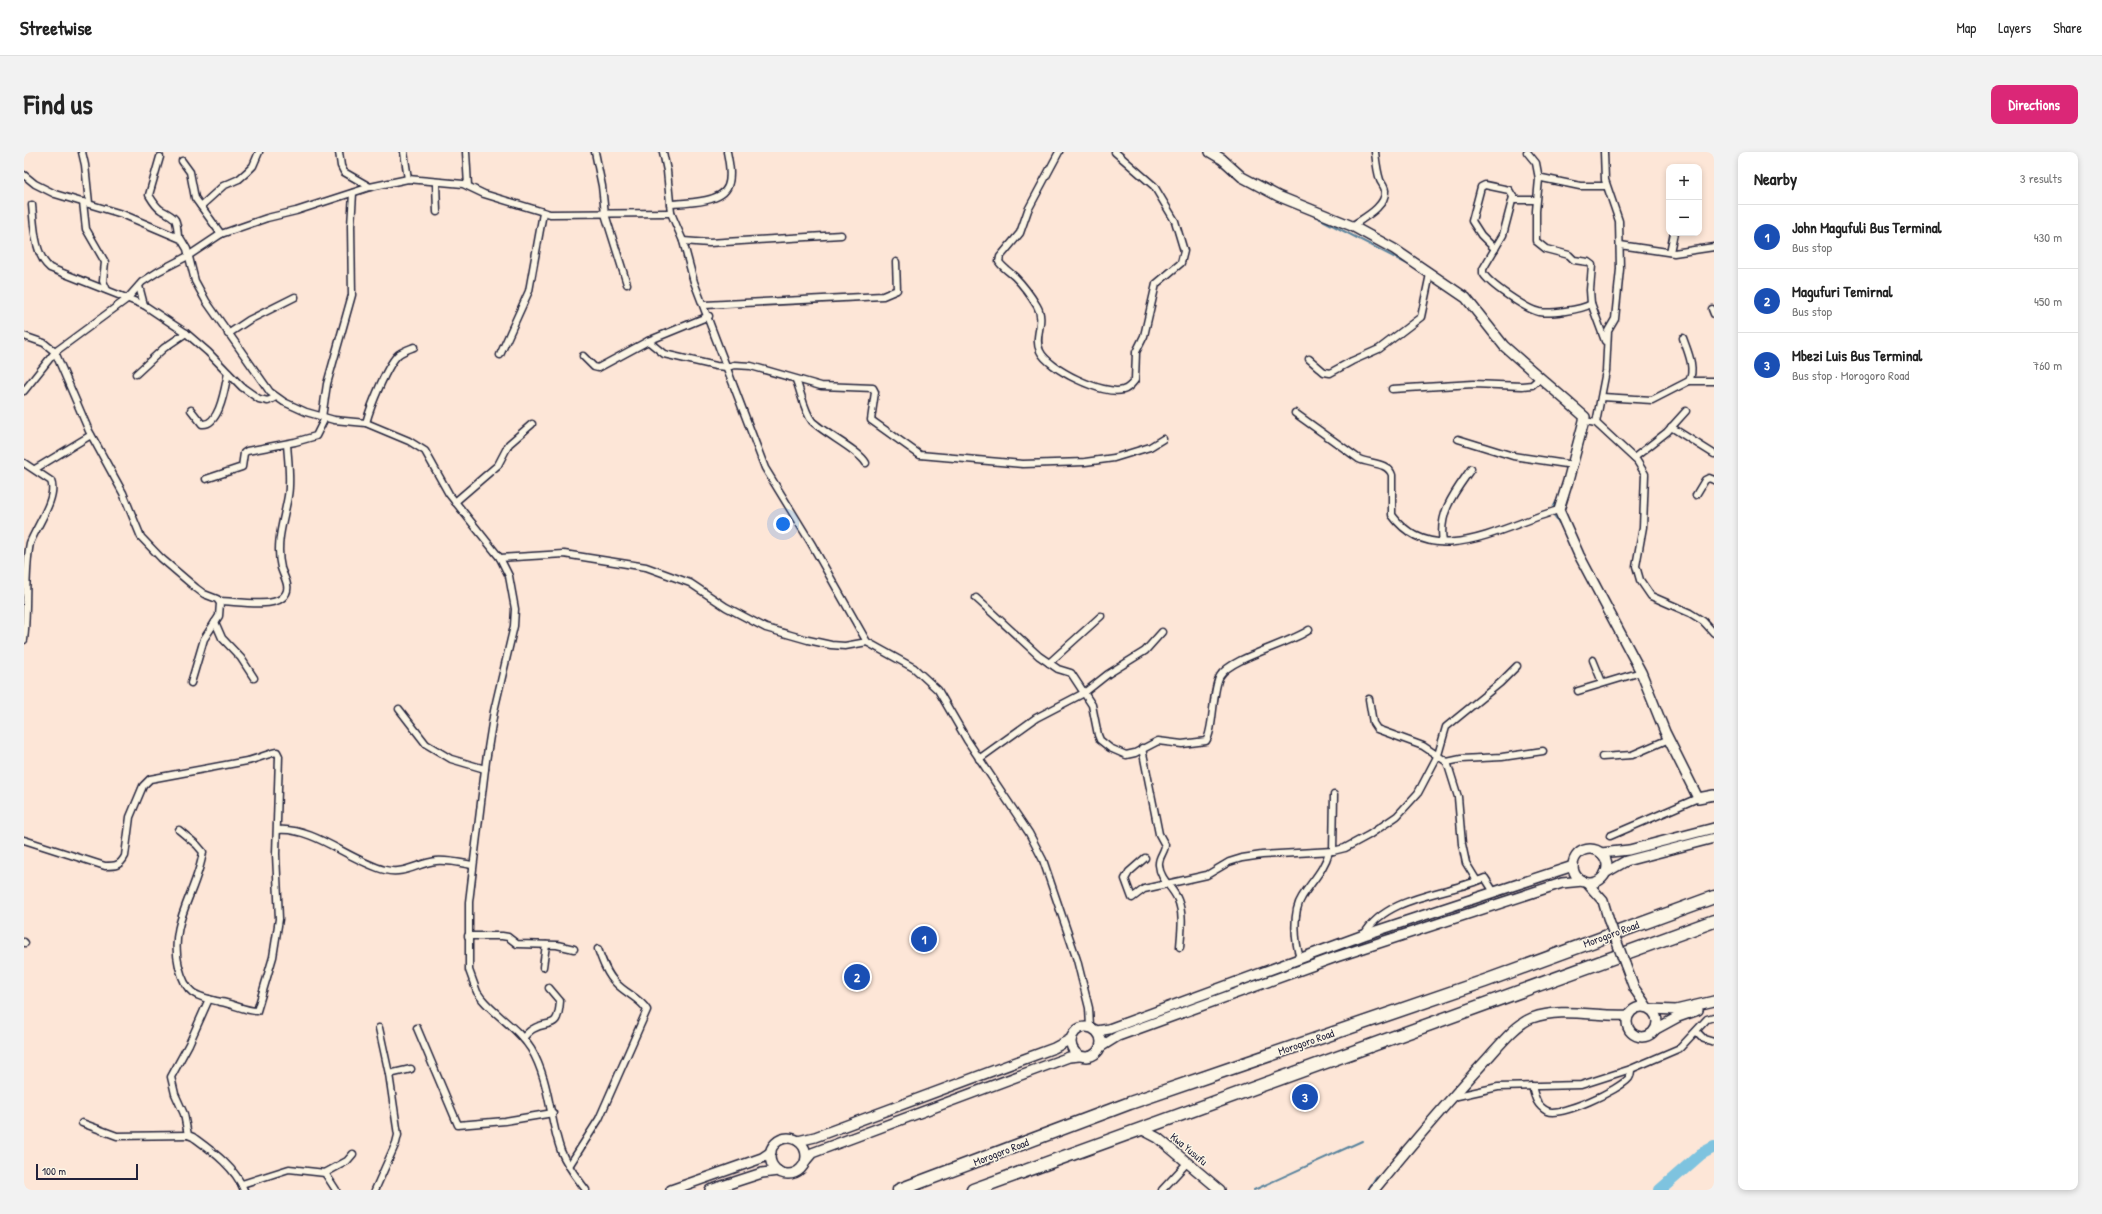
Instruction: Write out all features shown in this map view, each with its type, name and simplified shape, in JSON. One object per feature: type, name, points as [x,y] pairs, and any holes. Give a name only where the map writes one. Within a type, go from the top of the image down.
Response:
[{"type":"highway","name":"Morogoro Road","points":[[899,1190],[1130,1103],[1485,981],[1714,897]]},
{"type":"highway","name":"Morogoro Road","points":[[973,1190],[1714,921]]},
{"type":"street","points":[[82,152],[86,164],[86,229],[105,262],[103,281],[107,290]]},
{"type":"street","points":[[201,206],[223,186],[239,179],[247,172],[253,166],[259,152]]},
{"type":"street","points":[[339,152],[341,166],[344,172],[370,187]]},
{"type":"street","points":[[404,152],[408,179]]},
{"type":"street","points":[[466,152],[468,186]]},
{"type":"street","points":[[595,152],[602,186],[605,214],[626,284]]},
{"type":"street","points":[[664,152],[671,213],[683,241],[694,282],[705,305],[765,468],[811,544],[867,642],[914,668],[931,682],[945,701],[979,759],[1014,807],[1029,832],[1042,860],[1077,960],[1094,1029],[1101,1038],[1102,1046]]},
{"type":"street","points":[[670,204],[703,201],[717,196],[727,189],[730,179],[727,152]]},
{"type":"street","points":[[1059,152],[1028,210],[1020,233],[1000,257],[999,262],[1021,284],[1038,308],[1041,318],[1038,345],[1041,353],[1073,377],[1086,383],[1118,391],[1126,390],[1135,380],[1136,352],[1144,336],[1156,284],[1181,263],[1184,255],[1181,236],[1175,221],[1154,186],[1115,152]]},
{"type":"street","points":[[1211,152],[1222,159],[1242,177],[1266,190],[1352,226],[1394,250],[1466,298],[1504,346],[1585,416],[1585,421],[1558,510],[1579,555],[1640,672],[1669,739],[1698,798]]},
{"type":"street","points":[[1352,226],[1380,204],[1384,194],[1385,189],[1380,180],[1375,152]]},
{"type":"street","points":[[1527,152],[1536,163],[1539,179],[1536,200],[1536,242],[1546,249],[1567,254],[1575,260],[1590,264],[1592,267],[1590,290],[1591,303],[1607,344]]},
{"type":"street","points":[[1596,423],[1608,360],[1608,331],[1615,319],[1620,245],[1619,221],[1611,195],[1606,186],[1604,152]]},
{"type":"street","points":[[160,157],[149,192],[158,207],[170,214],[176,221],[178,237]]},
{"type":"street","points":[[182,161],[190,172],[195,198],[221,234]]},
{"type":"street","points":[[24,175],[35,184],[56,194],[122,214],[178,237],[186,246],[195,281],[228,334],[265,387],[276,397],[296,408],[324,418],[366,424],[409,441],[425,451],[456,502],[500,558],[509,576],[515,609],[512,636],[494,711],[472,865],[468,936],[469,970],[477,992],[485,1003],[523,1038],[531,1050],[542,1074],[553,1113],[561,1151],[569,1166],[586,1190]]},
{"type":"street","points":[[1539,179],[1542,178],[1580,186],[1606,186]]},
{"type":"street","points":[[24,392],[56,352],[127,299],[139,286],[158,271],[188,256],[221,234],[267,218],[296,212],[370,187],[408,179],[468,186],[484,194],[543,213],[671,213]]},
{"type":"street","points":[[436,182],[436,212]]},
{"type":"street","points":[[1495,249],[1481,235],[1472,221],[1480,190],[1484,185],[1509,190],[1513,197],[1519,200],[1536,200]]},
{"type":"street","points":[[206,479],[242,467],[244,454],[247,451],[287,444],[316,436],[324,418],[332,366],[351,300],[351,226],[353,193]]},
{"type":"street","points":[[1513,197],[1503,235],[1483,269],[1483,273],[1495,285],[1531,309],[1540,312],[1565,311],[1589,306],[1591,303]]},
{"type":"street","points":[[32,205],[36,238],[45,263],[61,274],[144,305],[186,333],[242,387],[259,399],[268,401],[276,397]]},
{"type":"street","points":[[500,355],[529,291],[543,213]]},
{"type":"street","points":[[683,241],[709,243],[841,235]]},
{"type":"street","points":[[1670,252],[1673,236]]},
{"type":"street","points":[[1620,245],[1680,253],[1714,247]]},
{"type":"street","points":[[705,305],[883,296],[897,290],[896,262]]},
{"type":"street","points":[[1309,359],[1324,372],[1330,373],[1389,343],[1421,317],[1430,274]]},
{"type":"street","points":[[139,286],[144,305]]},
{"type":"street","points":[[228,334],[249,320],[295,297]]},
{"type":"street","points":[[583,356],[594,368],[598,368],[648,341],[709,316]]},
{"type":"street","points":[[136,374],[164,348],[186,333]]},
{"type":"street","points":[[24,336],[44,343],[56,352],[91,435],[120,488],[141,537],[161,558],[196,588],[204,594],[219,601],[265,603],[279,600],[286,594],[288,585],[282,572],[278,551],[279,537],[288,494],[287,444]]},
{"type":"street","points":[[1683,338],[1690,361],[1691,377],[1689,381]]},
{"type":"street","points":[[648,341],[664,354],[727,368],[734,365],[751,366],[796,380],[827,386],[874,388],[875,392],[871,420],[908,448],[927,456],[966,458],[1023,464],[1085,462],[1114,458],[1146,449],[1163,439]]},
{"type":"street","points":[[366,424],[380,388],[395,359],[401,353],[414,347]]},
{"type":"street","points":[[191,410],[202,424],[213,420],[217,414],[228,373]]},
{"type":"street","points":[[1392,389],[1473,384],[1522,386],[1532,384],[1540,378]]},
{"type":"street","points":[[796,380],[812,420],[842,444],[862,456],[866,463]]},
{"type":"street","points":[[1602,397],[1652,400],[1689,381],[1714,381]]},
{"type":"street","points":[[1634,458],[1671,427],[1686,412]]},
{"type":"street","points":[[1295,413],[1359,459],[1370,464],[1384,466],[1389,469],[1392,475],[1391,510],[1395,519],[1406,531],[1426,539],[1443,542],[1469,541],[1485,537],[1558,510]]},
{"type":"street","points":[[1585,421],[1596,423],[1634,458],[1643,470],[1645,476],[1643,528],[1636,566],[1640,580],[1651,596],[1690,613],[1703,621],[1714,634]]},
{"type":"street","points":[[456,502],[498,465],[509,444],[532,424]]},
{"type":"street","points":[[1671,427],[1714,454]]},
{"type":"street","points":[[35,469],[91,435]]},
{"type":"street","points":[[1458,440],[1513,456],[1572,465]]},
{"type":"street","points":[[24,463],[51,481],[53,492],[29,545],[24,584],[24,640]]},
{"type":"street","points":[[1443,542],[1441,527],[1445,511],[1451,498],[1471,469]]},
{"type":"street","points":[[1696,495],[1706,480],[1709,478],[1714,480]]},
{"type":"street","points":[[500,558],[564,554],[646,567],[690,583],[726,607],[766,628],[831,645],[845,646],[867,642]]},
{"type":"street","points":[[976,598],[1049,663],[1071,673],[1092,705],[1095,726],[1103,743],[1118,753],[1126,755],[1135,753],[1158,741],[1182,744],[1206,741],[1219,677],[1223,672],[1233,664],[1270,648],[1282,645],[1309,630]]},
{"type":"street","points":[[191,683],[203,643],[221,609],[219,601]]},
{"type":"street","points":[[1049,663],[1101,616]]},
{"type":"street","points":[[215,622],[218,633],[241,658],[254,678]]},
{"type":"street","points":[[979,759],[1036,718],[1084,693],[1108,674],[1145,651],[1162,632]]},
{"type":"street","points":[[1593,660],[1602,682]]},
{"type":"street","points":[[1145,858],[1129,872],[1125,879],[1132,898],[1144,889],[1207,875],[1229,862],[1250,856],[1331,852],[1345,848],[1369,835],[1397,816],[1418,793],[1438,755],[1446,727],[1500,683],[1517,666]]},
{"type":"street","points":[[1578,691],[1602,682],[1640,672]]},
{"type":"street","points":[[1368,699],[1373,722],[1377,729],[1423,746],[1447,762],[1458,797],[1462,844],[1466,863],[1477,881]]},
{"type":"street","points":[[399,709],[426,744],[451,759],[485,769]]},
{"type":"street","points":[[1602,758],[1632,755],[1669,739]]},
{"type":"street","points":[[1142,748],[1159,834],[1165,845],[1159,863],[1166,883],[1178,900],[1182,922],[1180,947]]},
{"type":"street","points":[[1447,762],[1461,759],[1502,757],[1543,751]]},
{"type":"street","points":[[24,840],[105,866],[117,866],[122,862],[125,856],[130,817],[143,786],[150,779],[252,760],[275,752],[279,756],[276,861],[279,919],[273,957],[258,1010],[252,1011],[208,999],[195,994],[184,984],[176,956],[178,924],[203,852],[179,830]]},
{"type":"street","points":[[1300,958],[1297,948],[1298,906],[1302,896],[1326,864],[1331,852],[1334,795]]},
{"type":"street","points":[[1610,836],[1698,798],[1714,795]]},
{"type":"street","points":[[1602,900],[1585,882],[1576,876],[1573,866],[1577,855],[1584,850],[1593,849],[1601,853],[1629,850],[1714,828]]},
{"type":"street","points":[[278,830],[293,830],[305,834],[359,861],[386,871],[399,872],[437,861],[472,865]]},
{"type":"street","points":[[710,1190],[762,1172],[778,1171],[786,1174],[795,1172],[802,1168],[812,1153],[1069,1057],[1091,1057],[1098,1053],[1102,1046],[1118,1036],[1336,957],[1562,883],[1596,882],[1626,861],[1714,838]]},
{"type":"street","points":[[1601,853],[1607,864],[1604,875],[1602,900],[1634,988],[1657,1020],[1656,1029]]},
{"type":"street","points":[[798,1141],[815,1137],[1054,1048],[1071,1038],[1078,1029],[1109,1029],[1364,935],[1573,866]]},
{"type":"street","points":[[1364,935],[1369,925],[1384,912],[1422,897],[1485,878],[1494,892]]},
{"type":"street","points":[[468,936],[502,936],[508,937],[517,944],[546,945],[574,949]]},
{"type":"street","points":[[543,967],[546,945]]},
{"type":"street","points":[[569,1166],[599,1119],[647,1010],[644,1005],[629,995],[614,981],[598,949]]},
{"type":"street","points":[[523,1038],[533,1029],[552,1024],[558,1016],[560,1001],[549,988]]},
{"type":"street","points":[[1634,988],[1626,1024],[1633,1035],[1646,1037],[1656,1029],[1678,1017],[1714,1002]]},
{"type":"street","points":[[188,1135],[184,1114],[175,1094],[171,1076],[189,1044],[208,999]]},
{"type":"street","points":[[1374,1190],[1452,1097],[1507,1038],[1530,1019],[1555,1012],[1609,1016],[1629,1014],[1638,1007],[1676,1010],[1714,1002]]},
{"type":"street","points":[[1452,1097],[1494,1088],[1532,1086],[1558,1087],[1581,1085],[1631,1069],[1680,1048],[1697,1032],[1707,1019],[1714,1017]]},
{"type":"street","points":[[375,1190],[397,1139],[396,1113],[379,1028]]},
{"type":"street","points":[[418,1028],[458,1125],[505,1121],[553,1113]]},
{"type":"street","points":[[1697,1032],[1704,1039],[1714,1042]]},
{"type":"street","points":[[1071,1038],[1071,1046],[1079,1056]]},
{"type":"street","points":[[389,1074],[411,1069]]},
{"type":"street","points":[[1532,1086],[1538,1104],[1548,1111],[1556,1112],[1600,1098],[1628,1078],[1631,1069]]},
{"type":"street","points":[[82,1123],[117,1136],[188,1135],[219,1157],[243,1187],[289,1169],[325,1173],[347,1161],[353,1154]]},
{"type":"street","name":"Kwa Yusufu","points":[[1141,1129],[1158,1138],[1220,1190]]},
{"type":"street","points":[[671,1190],[762,1158],[770,1152],[774,1144],[782,1139],[790,1138],[798,1141],[806,1151],[806,1160]]},
{"type":"street","points":[[770,1152],[772,1164],[778,1171]]},
{"type":"street","points":[[1162,1190],[1186,1163]]},
{"type":"street","points":[[325,1173],[336,1190]]},
{"type":"waterway","points":[[1307,212],[1413,267]]},
{"type":"waterway","points":[[1563,404],[1572,412]]},
{"type":"waterway","points":[[1571,452],[1576,433]]},
{"type":"waterway","points":[[1552,510],[1559,496]]},
{"type":"waterway","points":[[1552,514],[1563,528]]},
{"type":"waterway","points":[[1254,1190],[1362,1141]]},
{"type":"waterway","points":[[1660,1190],[1701,1154],[1714,1147]]},
{"type":"waterway","points":[[1368,1190],[1376,1177]]},
{"type":"place","name":"John Magufuli Bus Terminal","points":[[924,939]]},
{"type":"place","name":"Magufuri Temirnal","points":[[857,977]]},
{"type":"place","name":"Mbezi Luis Bus Terminal","points":[[1305,1097]]}]
